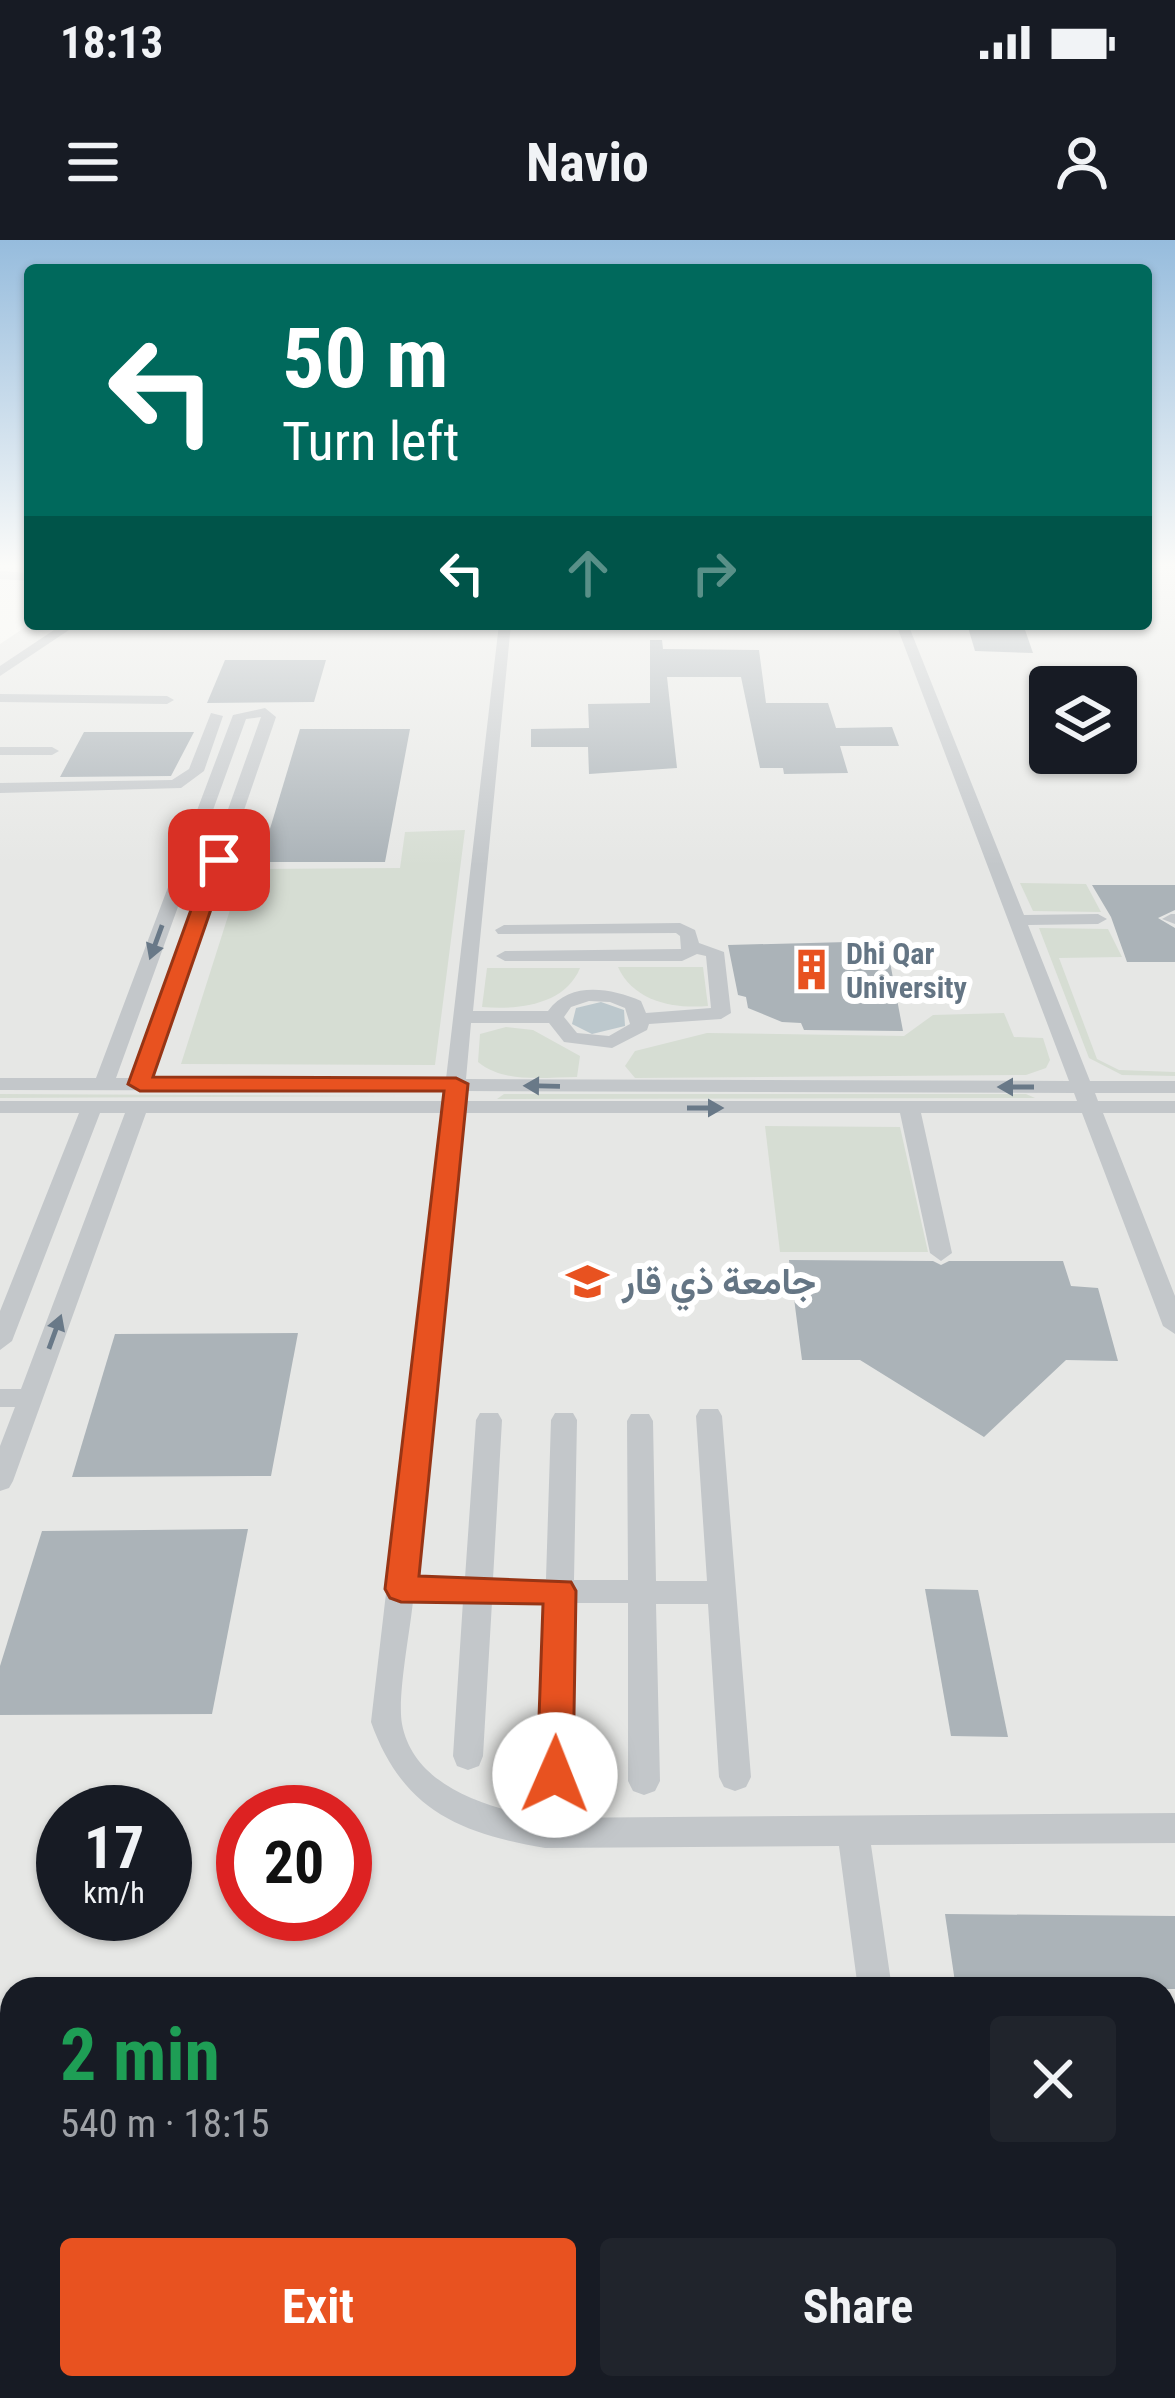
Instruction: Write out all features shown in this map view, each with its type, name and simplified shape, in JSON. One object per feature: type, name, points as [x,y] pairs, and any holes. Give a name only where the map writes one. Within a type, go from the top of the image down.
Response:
[{"type":"street","points":[[501,665],[386,1722],[394,1750],[410,1774],[454,1808],[545,1833],[1175,1828]]},
{"type":"street","points":[[918,665],[1175,1326]]},
{"type":"street","points":[[0,698],[166,700]]},
{"type":"street","points":[[0,1481],[269,717],[257,710],[240,715],[104,1084]]},
{"type":"street","points":[[0,788],[176,785],[196,771],[216,716]]},
{"type":"street","points":[[227,750],[257,750]]},
{"type":"street","points":[[0,751],[52,752]]},
{"type":"street","points":[[201,823],[232,822]]},
{"type":"street","points":[[172,900],[205,898]]},
{"type":"street","points":[[1017,920],[1098,919]]},
{"type":"street","points":[[596,929],[600,994]]},
{"type":"street","points":[[504,930],[685,929],[690,947]]},
{"type":"street","points":[[505,956],[682,956],[690,947]]},
{"type":"street","points":[[642,1019],[721,1013],[715,952],[690,947]]},
{"type":"street","points":[[554,1017],[565,1003],[600,994],[634,1005],[642,1019]]},
{"type":"street","points":[[465,1017],[554,1017]]},
{"type":"street","points":[[554,1017],[571,1038],[598,1043],[634,1033],[642,1019]]},
{"type":"street","points":[[598,1043],[598,1088]]},
{"type":"street","points":[[0,1084],[104,1084],[139,1095]]},
{"type":"street","points":[[455,1097],[598,1088],[1086,1097],[1175,1108]]},
{"type":"street","points":[[0,1107],[92,1107],[139,1095],[909,1107],[1175,1088]]},
{"type":"street","points":[[0,1341],[92,1107]]},
{"type":"street","points":[[909,1107],[941,1253]]},
{"type":"street","points":[[0,1398],[31,1398]]},
{"type":"street","points":[[709,1416],[734,1777]]},
{"type":"street","points":[[468,1756],[489,1420]]},
{"type":"street","points":[[555,1775],[564,1420]]},
{"type":"street","points":[[640,1420],[644,1781]]},
{"type":"street","points":[[401,1589],[722,1594]]},
{"type":"street","points":[[853,1831],[873,1977]]},
{"type":"shaded area","name":"جامعة ذي قار","points":[[0,665],[1175,665],[1175,1977],[0,1977]]},
{"type":"shaded area","points":[[465,830],[435,1065],[181,1064],[243,869],[400,868],[405,832]]},
{"type":"shaded area","points":[[1020,883],[1086,884],[1101,912],[1033,911]]},
{"type":"shaded area","points":[[1039,928],[1108,929],[1122,957],[1059,958],[1097,1059],[1119,1070],[1175,1072],[1175,1076],[1122,1075],[1089,1058]]},
{"type":"shaded area","points":[[618,967],[703,967],[708,1006],[656,1001],[634,988]]},
{"type":"shaded area","points":[[487,968],[580,968],[552,997],[525,1006],[496,1008],[482,1007]]},
{"type":"shaded area","points":[[601,1002],[624,1010],[625,1026],[592,1034],[572,1024],[576,1008]]},
{"type":"shaded area","points":[[1004,1013],[1014,1037],[1043,1038],[1050,1060],[1046,1068],[1026,1075],[635,1078],[625,1066],[635,1051],[707,1033],[904,1036],[933,1015]]},
{"type":"shaded area","points":[[506,1027],[533,1030],[580,1056],[577,1077],[512,1076],[478,1062],[480,1034]]},
{"type":"shaded area","points":[[0,1094],[401,1096],[0,1098]]},
{"type":"shaded area","points":[[504,1094],[1026,1094],[1035,1098],[497,1099]]},
{"type":"shaded area","points":[[765,1126],[900,1127],[928,1252],[780,1252]]},
{"type":"building","points":[[223,665],[325,665],[314,702],[207,703]]},
{"type":"building","points":[[650,665],[761,665],[766,703],[828,703],[836,728],[892,727],[899,746],[840,746],[848,773],[784,774],[783,768],[760,768],[741,677],[667,677],[677,768],[589,774],[588,747],[531,747],[531,729],[589,728],[588,704],[650,703]]},
{"type":"building","points":[[300,729],[410,729],[385,862],[260,862]]},
{"type":"building","points":[[84,732],[194,732],[171,776],[60,777]]},
{"type":"building","points":[[1092,885],[1175,885],[1175,910],[1158,918],[1175,928],[1175,962],[1127,962],[1111,917]]},
{"type":"building","name":"Dhi Qar University","points":[[886,941],[903,1031],[804,1030],[801,1023],[782,1022],[748,1008],[746,997],[738,995],[728,945]]},
{"type":"building","points":[[789,1260],[933,1261],[941,1265],[949,1261],[1063,1261],[1071,1286],[1098,1288],[1118,1361],[1066,1360],[984,1437],[860,1360],[802,1360]]},
{"type":"building","points":[[298,1333],[271,1476],[72,1477],[115,1334]]},
{"type":"building","points":[[248,1529],[212,1714],[0,1715],[0,1666],[42,1531]]},
{"type":"building","points":[[925,1589],[978,1590],[1008,1737],[951,1736]]},
{"type":"building","points":[[945,1914],[1175,1916],[1175,1977],[954,1977]]},
{"type":"place","name":"Dhi Qar University","points":[[812,970]]},
{"type":"place","name":"جامعة ذي قار","points":[[588,1282]]},
{"type":"route","points":[[219,860],[140,1084],[456,1084],[401,1589],[560,1591],[555,1775]]}]
